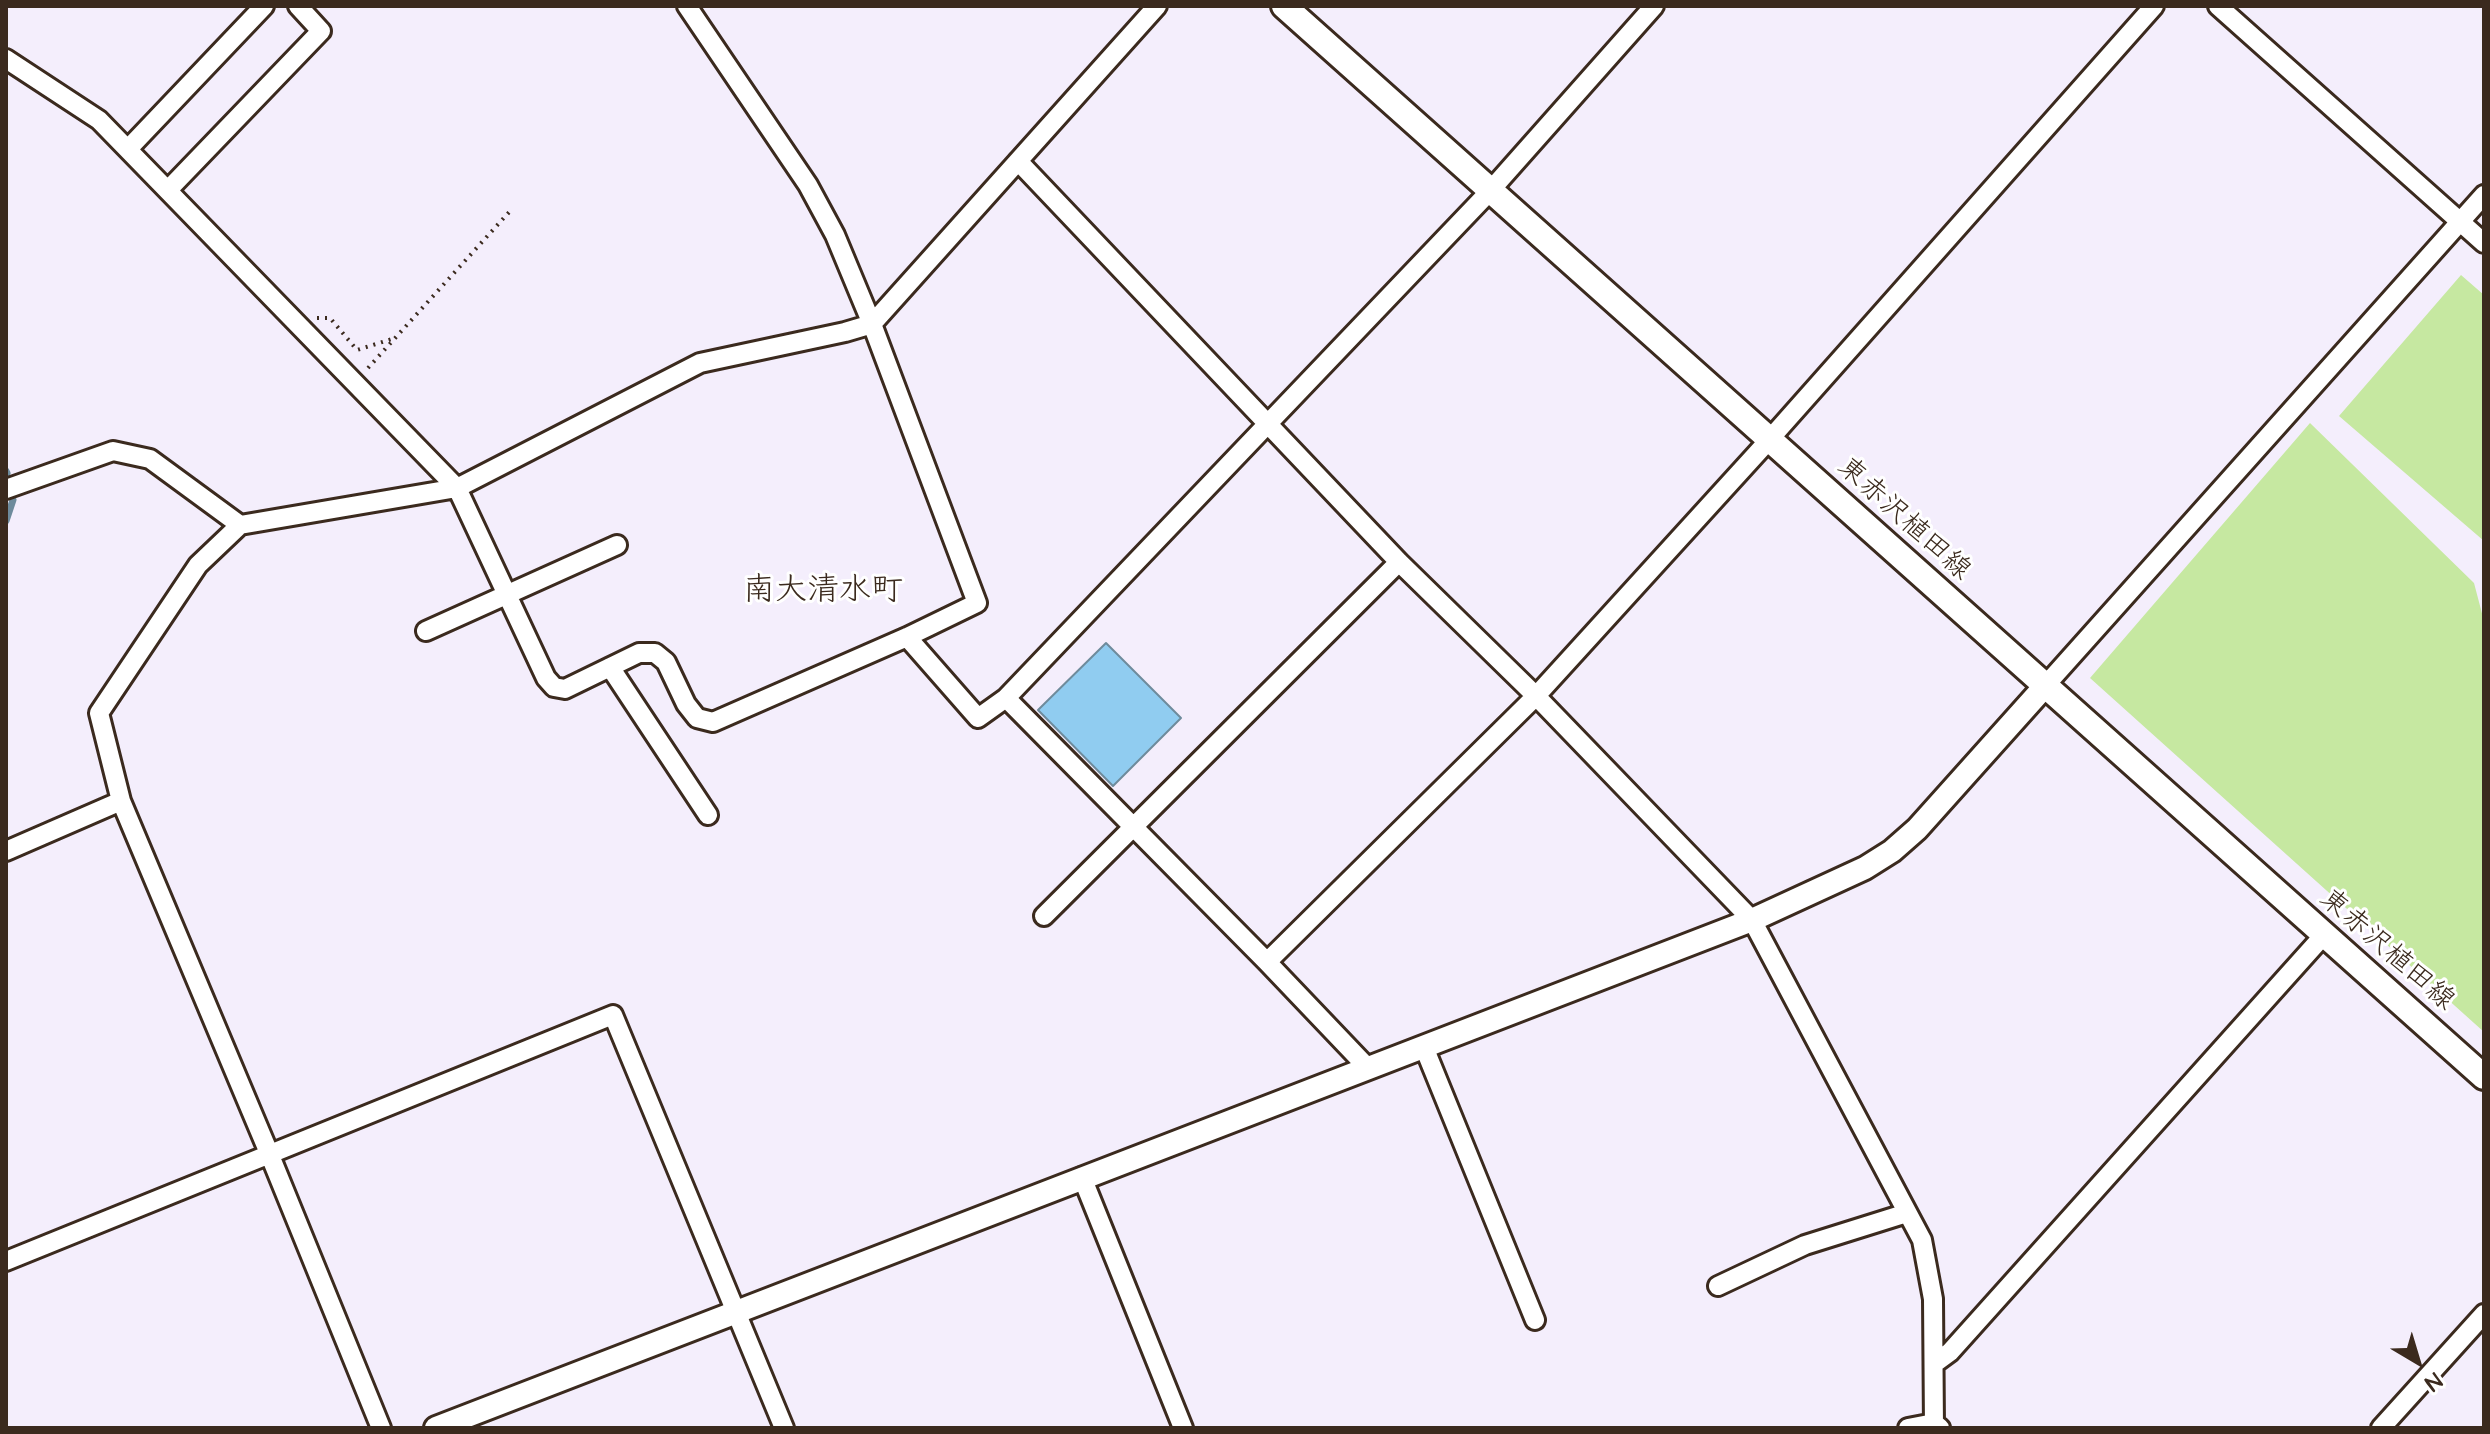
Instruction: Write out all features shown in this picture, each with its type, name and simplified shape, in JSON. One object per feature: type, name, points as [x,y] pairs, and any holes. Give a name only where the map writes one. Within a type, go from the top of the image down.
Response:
[{"type":"main road","name":"東赤沢植田線","points":[[1284,6],[2484,1077]]},
{"type":"street","points":[[128,149],[264,6]]},
{"type":"street","points":[[168,190],[321,31],[298,6]]},
{"type":"street","points":[[6,59],[99,120],[457,488],[546,678],[554,687],[565,689],[639,653],[655,653],[666,662],[686,704],[697,718],[713,722],[977,603],[872,324],[835,235],[808,185],[687,6]]},
{"type":"street","points":[[381,1428],[121,801],[99,713],[198,565],[240,525],[457,488],[700,363],[872,324],[1157,6]]},
{"type":"street","points":[[907,637],[978,718],[1006,698],[1490,191],[1654,6]]},
{"type":"street","points":[[1267,962],[1536,696],[1769,440],[2154,6]]},
{"type":"street","points":[[2218,6],[2484,243]]},
{"type":"street","points":[[1018,161],[1399,562],[1536,696],[1752,920],[1922,1240],[1933,1299],[1936,1426],[1908,1428]]},
{"type":"street","points":[[436,1428],[1752,920],[1865,868],[1892,851],[1917,829],[2484,195]]},
{"type":"street","points":[[6,489],[113,451],[150,459],[240,525]]},
{"type":"street","points":[[426,631],[617,545]]},
{"type":"street","points":[[1044,916],[1399,562]]},
{"type":"street","points":[[610,667],[708,815]]},
{"type":"street","points":[[1006,698],[1368,1068]]},
{"type":"street","points":[[6,851],[121,801]]},
{"type":"street","points":[[1935,1363],[1950,1352],[2323,936]]},
{"type":"street","points":[[6,1261],[613,1015],[784,1428]]},
{"type":"street","points":[[1424,1047],[1535,1320]]},
{"type":"street","points":[[1082,1177],[1183,1428]]},
{"type":"street","points":[[1718,1286],[1805,1245],[1907,1213]]},
{"type":"street","points":[[2381,1428],[2484,1314]]},
{"type":"path","points":[[355,382],[511,210]]},
{"type":"path","points":[[293,318],[330,318],[357,350],[395,338]]},
{"type":"green space","points":[[2461,275],[2484,295],[2484,541],[2339,416]]},
{"type":"green space","points":[[2310,423],[2474,583],[2484,621],[2484,1032],[2090,678]]},
{"type":"water","points":[[1106,643],[1181,718],[1113,786],[1038,710]]},
{"type":"waterway","points":[[6,521],[13,500]]},
{"type":"district","name":"南大清水町","points":[[823,592]]}]
